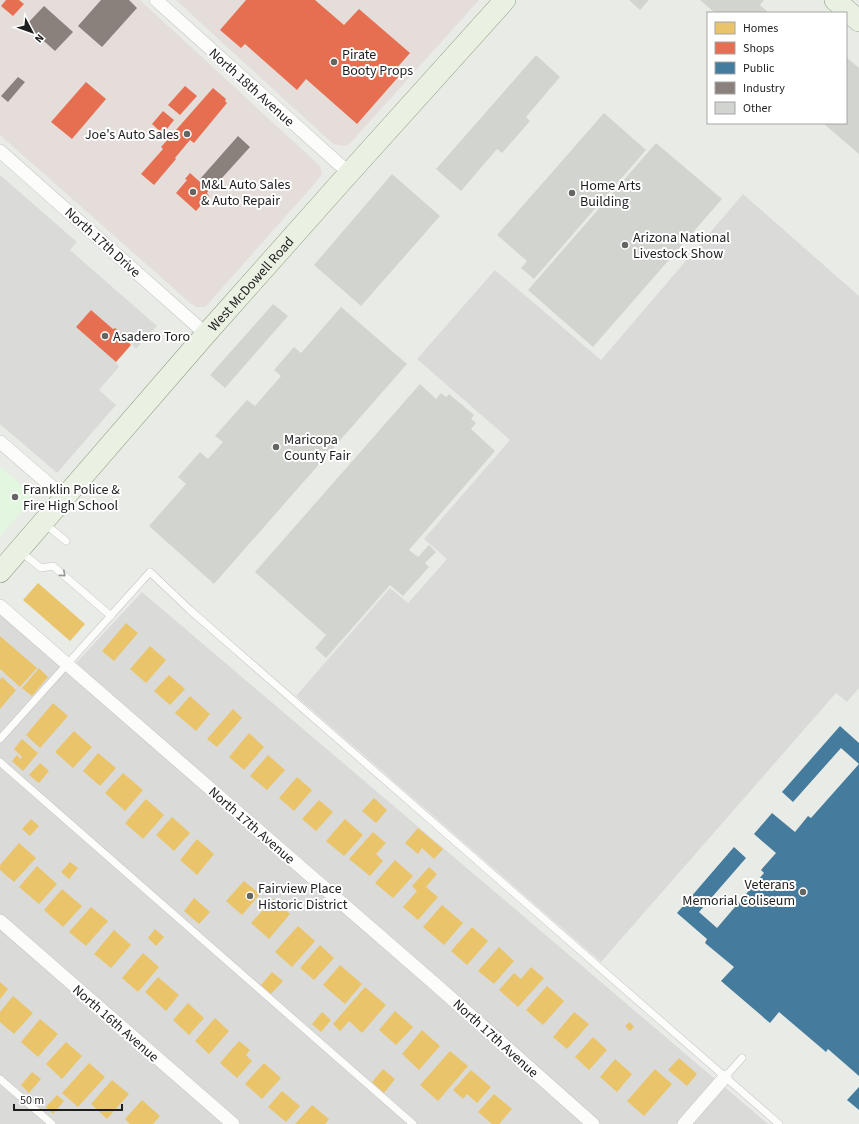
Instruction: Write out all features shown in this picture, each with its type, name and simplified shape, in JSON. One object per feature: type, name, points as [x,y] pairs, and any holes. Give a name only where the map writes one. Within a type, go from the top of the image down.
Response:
[{"type":"main road","name":"West McDowell Road","points":[[0,572],[206,334],[505,0]]},
{"type":"main road","points":[[834,0],[859,21]]},
{"type":"street","name":"North 18th Avenue","points":[[156,0],[349,173]]},
{"type":"street","name":"North 17th Drive","points":[[0,151],[206,334]]},
{"type":"street","points":[[0,442],[65,498]]},
{"type":"street","name":"North 17th Avenue","points":[[0,606],[405,958],[593,1124]]},
{"type":"street","name":"North 16th Avenue","points":[[0,921],[233,1124]]},
{"type":"street","points":[[684,1124],[725,1077]]},
{"type":"lane","points":[[44,522],[66,541]]},
{"type":"lane","points":[[19,551],[41,568],[53,566],[111,616]]},
{"type":"lane","points":[[0,739],[150,572],[190,610],[779,1124]]},
{"type":"lane","points":[[0,762],[413,1124]]},
{"type":"lane","points":[[725,1077],[742,1058]]},
{"type":"lane","points":[[0,1079],[52,1124]]},
{"type":"shaded area","points":[[0,0],[140,0],[320,166],[322,174],[316,182],[207,305],[204,307],[196,307],[189,302],[0,135]]},
{"type":"shaded area","points":[[176,0],[479,0],[355,138],[345,146],[333,144]]},
{"type":"shaded area","points":[[0,175],[77,242],[70,250],[157,326],[136,349],[115,328],[113,329],[91,310],[76,327],[116,362],[119,367],[99,390],[116,405],[57,473],[0,424]]},
{"type":"shaded area","points":[[743,194],[859,296],[859,688],[847,702],[836,693],[601,962],[296,696],[390,588],[408,603],[447,559],[424,539],[510,440],[417,359],[495,270],[601,360]]},
{"type":"shaded area","name":"Franklin Police & Fire High School","points":[[0,466],[30,493],[30,502],[0,536]]},
{"type":"shaded area","name":"Fairview Place Historic District","points":[[142,592],[768,1124],[0,1124],[0,606],[75,664]]},
{"type":"building: Homes","points":[[38,583],[85,624],[70,641],[23,600]]},
{"type":"building: Homes","points":[[126,623],[138,633],[114,661],[102,651]]},
{"type":"building: Homes","points":[[0,636],[37,668],[20,687],[0,669]]},
{"type":"building: Homes","points":[[150,646],[166,660],[146,683],[130,669]]},
{"type":"building: Homes","points":[[39,668],[48,677],[32,696],[22,688]]},
{"type":"building: Homes","points":[[169,675],[185,689],[170,705],[154,691]]},
{"type":"building: Homes","points":[[2,677],[16,690],[0,709],[0,680]]},
{"type":"building: Homes","points":[[190,696],[210,714],[196,731],[175,713]]},
{"type":"building: Homes","points":[[53,703],[68,716],[40,748],[26,735]]},
{"type":"building: Homes","points":[[233,709],[242,718],[217,747],[207,739]]},
{"type":"building: Homes","points":[[74,731],[92,747],[73,768],[55,752]]},
{"type":"building: Homes","points":[[249,733],[264,747],[244,770],[229,757]]},
{"type":"building: Homes","points":[[22,739],[38,753],[23,771],[12,761],[17,755],[20,759],[22,757],[14,749]]},
{"type":"building: Homes","points":[[98,753],[116,768],[100,786],[83,771]]},
{"type":"building: Homes","points":[[268,755],[285,770],[267,790],[250,776]]},
{"type":"building: Homes","points":[[40,763],[49,771],[39,783],[29,775]]},
{"type":"building: Homes","points":[[123,773],[143,790],[125,811],[105,793]]},
{"type":"building: Homes","points":[[297,777],[312,790],[294,811],[279,798]]},
{"type":"building: Homes","points":[[374,798],[387,810],[376,823],[362,811]]},
{"type":"building: Homes","points":[[146,799],[164,815],[143,839],[125,823]]},
{"type":"building: Homes","points":[[319,800],[333,812],[316,831],[302,819]]},
{"type":"building: Homes","points":[[172,817],[190,833],[174,851],[156,835]]},
{"type":"building: Homes","points":[[31,819],[39,826],[30,836],[22,829]]},
{"type":"building: Homes","points":[[345,819],[363,835],[344,856],[326,841]]},
{"type":"building: Homes","points":[[418,828],[443,849],[434,859],[422,848],[418,854],[405,843]]},
{"type":"building: Homes","points":[[373,832],[386,843],[376,854],[383,861],[370,876],[349,859]]},
{"type":"building: Homes","points":[[197,839],[214,854],[197,875],[180,860]]},
{"type":"building: Homes","points":[[19,843],[36,858],[14,882],[0,870],[0,865]]},
{"type":"building: Homes","points":[[395,860],[413,876],[393,898],[375,883]]},
{"type":"building: Homes","points":[[70,862],[78,868],[69,879],[61,872]]},
{"type":"building: Homes","points":[[37,866],[57,884],[39,904],[19,887]]},
{"type":"building: Homes","points":[[429,867],[437,874],[426,887],[438,897],[418,920],[403,907],[417,891],[412,886]]},
{"type":"building: Homes","points":[[244,881],[260,894],[242,915],[226,901]]},
{"type":"building: Homes","points":[[62,889],[82,906],[63,927],[44,910]]},
{"type":"building: Homes","points":[[194,898],[210,912],[199,924],[184,911]]},
{"type":"building: Homes","points":[[273,899],[290,914],[269,939],[251,923]]},
{"type":"building: Homes","points":[[442,905],[463,923],[444,945],[423,927]]},
{"type":"building: Homes","points":[[91,907],[108,921],[86,946],[69,932]]},
{"type":"building: Homes","points":[[298,926],[315,941],[292,967],[275,952]]},
{"type":"building: Homes","points":[[472,927],[488,941],[467,965],[451,951]]},
{"type":"building: Homes","points":[[155,929],[164,937],[156,946],[148,938]]},
{"type":"building: Homes","points":[[114,930],[131,945],[111,968],[94,954]]},
{"type":"building: Homes","points":[[320,945],[334,958],[314,980],[300,968]]},
{"type":"building: Homes","points":[[499,947],[514,961],[494,984],[478,971]]},
{"type":"building: Homes","points":[[143,953],[159,967],[138,992],[122,978]]},
{"type":"building: Homes","points":[[340,965],[362,984],[345,1004],[323,985]]},
{"type":"building: Homes","points":[[531,967],[544,978],[518,1007],[499,990],[514,973],[521,979]]},
{"type":"building: Homes","points":[[272,972],[283,981],[271,994],[261,985]]},
{"type":"building: Homes","points":[[158,977],[179,995],[166,1011],[145,992]]},
{"type":"building: Homes","points":[[0,982],[8,989],[0,999]]},
{"type":"building: Homes","points":[[547,986],[564,1001],[543,1025],[526,1010]]},
{"type":"building: Homes","points":[[365,987],[386,1005],[362,1033],[349,1021],[340,1031],[333,1024]]},
{"type":"building: Homes","points":[[13,996],[33,1013],[14,1034],[0,1022],[0,1012]]},
{"type":"building: Homes","points":[[188,1003],[204,1018],[189,1035],[173,1020]]},
{"type":"building: Homes","points":[[395,1011],[413,1027],[396,1045],[379,1030]]},
{"type":"building: Homes","points":[[322,1012],[331,1020],[321,1032],[312,1024]]},
{"type":"building: Homes","points":[[574,1012],[589,1024],[567,1049],[553,1037]]},
{"type":"building: Homes","points":[[215,1018],[229,1031],[209,1054],[195,1041]]},
{"type":"building: Homes","points":[[40,1019],[58,1034],[38,1057],[21,1042]]},
{"type":"building: Homes","points":[[630,1022],[634,1027],[630,1031],[625,1026]]},
{"type":"building: Homes","points":[[422,1030],[440,1046],[419,1070],[402,1054]]},
{"type":"building: Homes","points":[[593,1037],[607,1050],[589,1070],[575,1057]]},
{"type":"building: Homes","points":[[239,1041],[250,1050],[246,1055],[252,1061],[237,1078],[220,1063]]},
{"type":"building: Homes","points":[[66,1042],[82,1056],[62,1079],[46,1064]]},
{"type":"building: Homes","points":[[450,1051],[468,1066],[438,1101],[420,1085]]},
{"type":"building: Homes","points":[[679,1058],[697,1074],[687,1086],[668,1070]]},
{"type":"building: Homes","points":[[615,1059],[632,1074],[617,1092],[600,1077]]},
{"type":"building: Homes","points":[[89,1063],[105,1077],[78,1107],[62,1093]]},
{"type":"building: Homes","points":[[264,1063],[281,1078],[262,1099],[245,1084]]},
{"type":"building: Homes","points":[[383,1069],[395,1079],[384,1093],[372,1082]]},
{"type":"building: Homes","points":[[655,1069],[672,1084],[644,1116],[627,1101]]},
{"type":"building: Homes","points":[[471,1070],[491,1087],[477,1103],[467,1094],[463,1099],[453,1090]]},
{"type":"building: Homes","points":[[32,1072],[41,1079],[29,1093],[21,1085]]},
{"type":"building: Homes","points":[[112,1080],[129,1094],[107,1119],[91,1104]]},
{"type":"building: Homes","points":[[282,1091],[300,1106],[286,1122],[268,1107]]},
{"type":"building: Homes","points":[[494,1094],[512,1109],[499,1124],[492,1124],[478,1112]]},
{"type":"building: Homes","points":[[57,1095],[64,1101],[53,1114],[46,1107]]},
{"type":"building: Homes","points":[[142,1100],[160,1116],[153,1124],[130,1124],[125,1119]]},
{"type":"building: Homes","points":[[312,1105],[329,1119],[325,1124],[295,1124]]},
{"type":"building: Shops","points":[[6,0],[19,0],[24,4],[13,16],[1,6]]},
{"type":"building: Shops","name":"Pirate Booty Props","points":[[246,0],[315,0],[344,25],[359,9],[410,53],[395,70],[400,75],[357,124],[306,79],[297,90],[245,44],[241,48],[220,30]]},
{"type":"building: Shops","points":[[86,82],[106,99],[72,139],[51,122]]},
{"type":"building: Shops","points":[[185,86],[197,96],[180,115],[168,105]]},
{"type":"building: Shops","name":"Joe's Auto Sales","points":[[213,88],[226,99],[225,101],[227,103],[194,143],[190,140],[154,185],[141,174],[163,149],[161,147]]},
{"type":"building: Shops","points":[[163,111],[174,120],[163,134],[152,124]]},
{"type":"building: Shops","name":"M&L Auto Sales & Auto Repair","points":[[190,173],[209,190],[207,193],[209,196],[196,211],[176,193],[187,180],[185,179]]},
{"type":"building: Shops","name":"Asadero Toro","points":[[91,310],[113,329],[115,328],[131,345],[116,362],[76,327]]},
{"type":"building: Public","points":[[840,726],[859,743],[859,764],[841,748],[793,802],[782,792]]},
{"type":"building: Public","name":"Veterans Memorial Coliseum","points":[[859,764],[859,1076],[828,1049],[826,1052],[779,1012],[770,1023],[721,981],[734,967],[705,943],[707,939],[677,913],[734,847],[746,858],[699,912],[717,928],[764,873],[761,870],[776,853],[754,834],[772,813],[795,832],[808,816],[811,818]]},
{"type":"building: Public","points":[[859,1087],[859,1110],[847,1100]]},
{"type":"building: Industry","points":[[101,0],[129,0],[137,8],[102,47],[78,26]]},
{"type":"building: Industry","points":[[44,6],[73,32],[55,51],[26,25]]},
{"type":"building: Industry","points":[[18,77],[25,82],[8,102],[1,96]]},
{"type":"building: Industry","points":[[238,136],[250,147],[212,189],[200,179]]},
{"type":"building: Other","points":[[629,0],[649,0],[640,10]]},
{"type":"building: Other","points":[[700,0],[764,0],[760,5],[768,12],[714,12]]},
{"type":"building: Other","points":[[536,55],[560,77],[526,117],[530,121],[502,153],[497,149],[461,191],[436,169]]},
{"type":"building: Other","points":[[847,58],[859,68],[859,154],[824,124],[847,124]]},
{"type":"building: Other","name":"Home Arts Building","points":[[604,113],[646,150],[534,279],[521,268],[527,261],[497,235]]},
{"type":"building: Other","name":"Arizona National Livestock Show","points":[[656,143],[722,199],[593,347],[528,290]]},
{"type":"building: Other","points":[[392,174],[440,216],[361,306],[314,265]]},
{"type":"building: Other","points":[[273,304],[288,316],[225,388],[210,375]]},
{"type":"building: Other","name":"Maricopa County Fair","points":[[341,307],[407,364],[214,584],[149,526],[186,484],[178,477],[200,452],[208,459],[223,442],[215,436],[247,400],[255,406],[281,376],[274,370],[294,347],[301,353]]},
{"type":"building: Other","points":[[420,384],[436,399],[441,393],[446,397],[449,394],[474,415],[471,419],[476,423],[471,429],[495,451],[409,550],[418,557],[429,545],[436,552],[425,563],[429,567],[403,596],[390,585],[326,658],[315,648],[326,635],[255,572]]},
{"type":"place","name":"Pirate Booty Props","points":[[334,62]]},
{"type":"place","name":"Joe's Auto Sales","points":[[187,134]]},
{"type":"place","name":"M&L Auto Sales & Auto Repair","points":[[193,192]]},
{"type":"place","name":"Home Arts Building","points":[[572,193]]},
{"type":"place","name":"Arizona National Livestock Show","points":[[625,245]]},
{"type":"place","name":"Asadero Toro","points":[[105,336]]},
{"type":"place","name":"Maricopa County Fair","points":[[276,447]]},
{"type":"place","name":"Franklin Police & Fire High School","points":[[15,497]]},
{"type":"place","name":"Veterans Memorial Coliseum","points":[[803,892]]},
{"type":"place","name":"Fairview Place Historic District","points":[[250,896]]}]
